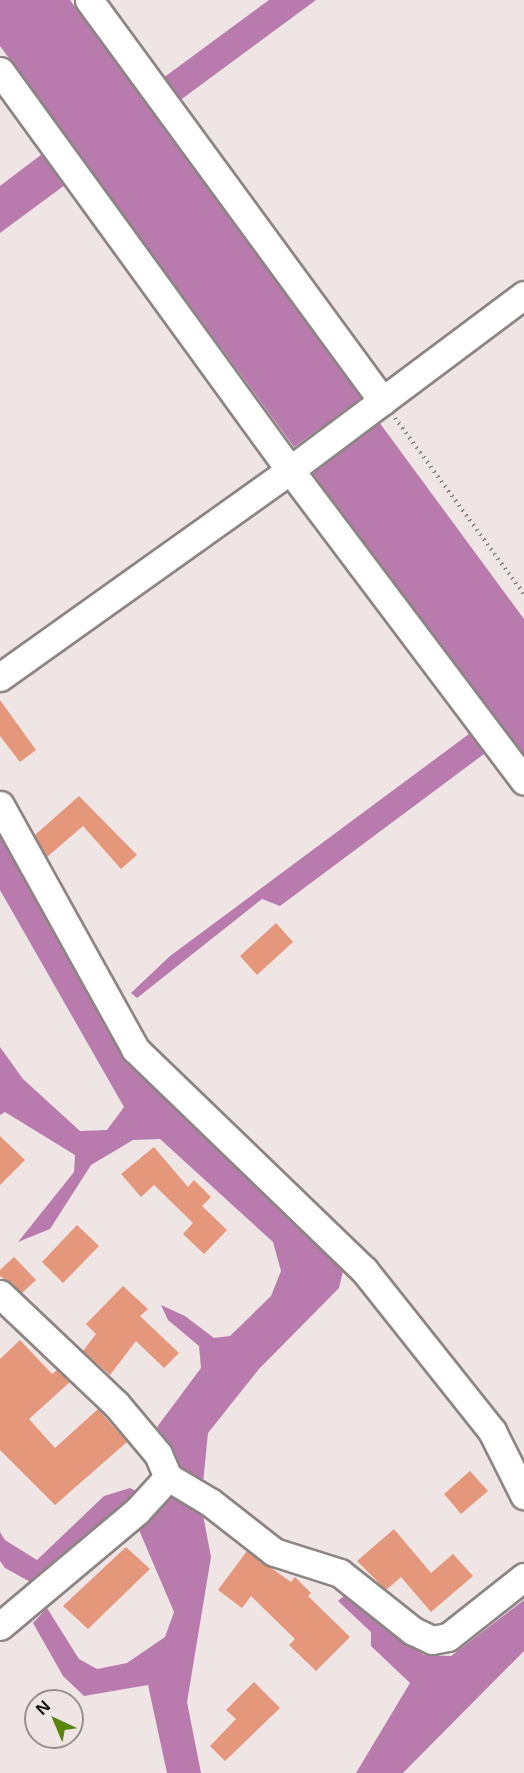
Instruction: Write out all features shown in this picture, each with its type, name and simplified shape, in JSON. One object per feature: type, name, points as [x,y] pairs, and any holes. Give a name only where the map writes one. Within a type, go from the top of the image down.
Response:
[{"type":"street","points":[[89,0],[382,401]]},
{"type":"street","points":[[0,71],[290,470],[524,782]]},
{"type":"street","points":[[0,677],[290,470],[524,295]]},
{"type":"street","points":[[0,805],[135,1048],[364,1270],[492,1431],[524,1495]]},
{"type":"street","points":[[0,1294],[117,1404],[158,1454],[168,1477],[210,1502],[274,1552],[340,1574],[413,1631],[432,1640],[448,1637],[524,1577]]},
{"type":"street","points":[[0,1626],[137,1511],[168,1477]]},
{"type":"path","points":[[382,401],[524,594]]},
{"type":"shaded area","points":[[0,0],[70,0],[361,398],[332,420],[348,444],[379,422],[524,619],[524,759],[311,471],[339,450],[322,427],[294,447],[0,46]]},
{"type":"shaded area","points":[[269,0],[316,0],[175,104],[159,81]]},
{"type":"shaded area","points":[[46,151],[69,182],[0,233],[0,186]]},
{"type":"shaded area","points":[[473,731],[488,751],[280,906],[262,899],[137,998],[131,993],[170,956]]},
{"type":"shaded area","points":[[0,832],[72,963],[143,1072],[344,1267],[339,1288],[259,1369],[208,1433],[201,1504],[211,1557],[187,1702],[201,1773],[167,1773],[148,1685],[84,1696],[84,1689],[77,1689],[63,1676],[33,1623],[47,1608],[79,1659],[97,1669],[127,1663],[165,1637],[174,1612],[139,1530],[158,1511],[179,1468],[157,1427],[201,1368],[199,1346],[168,1320],[161,1305],[185,1316],[214,1338],[230,1336],[271,1296],[281,1271],[273,1242],[160,1139],[133,1140],[91,1165],[50,1229],[18,1242],[74,1172],[75,1155],[5,1112],[0,1115],[0,1047],[23,1079],[80,1131],[107,1130],[124,1107],[0,890]]},
{"type":"shaded area","points":[[130,1488],[142,1494],[34,1584],[5,1568],[0,1561],[0,1532],[5,1540],[37,1560],[104,1496]]},
{"type":"shaded area","points":[[345,1595],[424,1655],[451,1656],[524,1600],[524,1651],[403,1773],[356,1773],[410,1683],[371,1646],[371,1632],[338,1601]]},
{"type":"building","points":[[0,700],[36,750],[20,762],[0,736]]},
{"type":"building","points":[[79,796],[137,855],[121,869],[83,826],[47,857],[35,835]]},
{"type":"building","points":[[276,923],[293,942],[257,975],[240,956]]},
{"type":"building","points":[[0,1136],[25,1160],[0,1185]]},
{"type":"building","points":[[154,1147],[188,1187],[194,1180],[211,1197],[202,1206],[227,1230],[204,1254],[183,1234],[193,1223],[154,1185],[141,1197],[121,1174]]},
{"type":"building","points":[[77,1225],[99,1246],[63,1283],[42,1262]]},
{"type":"building","points":[[14,1257],[36,1280],[22,1293],[0,1276],[0,1270]]},
{"type":"building","points":[[123,1286],[148,1309],[140,1316],[179,1353],[164,1368],[136,1341],[110,1375],[83,1351],[96,1334],[86,1324]]},
{"type":"building","points":[[20,1340],[52,1374],[57,1370],[70,1382],[29,1419],[55,1448],[98,1409],[127,1442],[55,1505],[0,1450],[0,1359]]},
{"type":"building","points":[[470,1471],[488,1491],[461,1514],[444,1494]]},
{"type":"building","points":[[394,1529],[431,1573],[453,1554],[473,1576],[431,1612],[401,1577],[386,1590],[357,1561]]},
{"type":"building","points":[[126,1547],[150,1569],[88,1629],[63,1606]]},
{"type":"building","points":[[247,1551],[291,1582],[295,1577],[311,1593],[308,1596],[350,1637],[316,1671],[289,1645],[295,1639],[251,1596],[242,1608],[218,1590]]},
{"type":"building","points":[[254,1682],[280,1708],[225,1761],[210,1746],[236,1719],[226,1710]]}]
